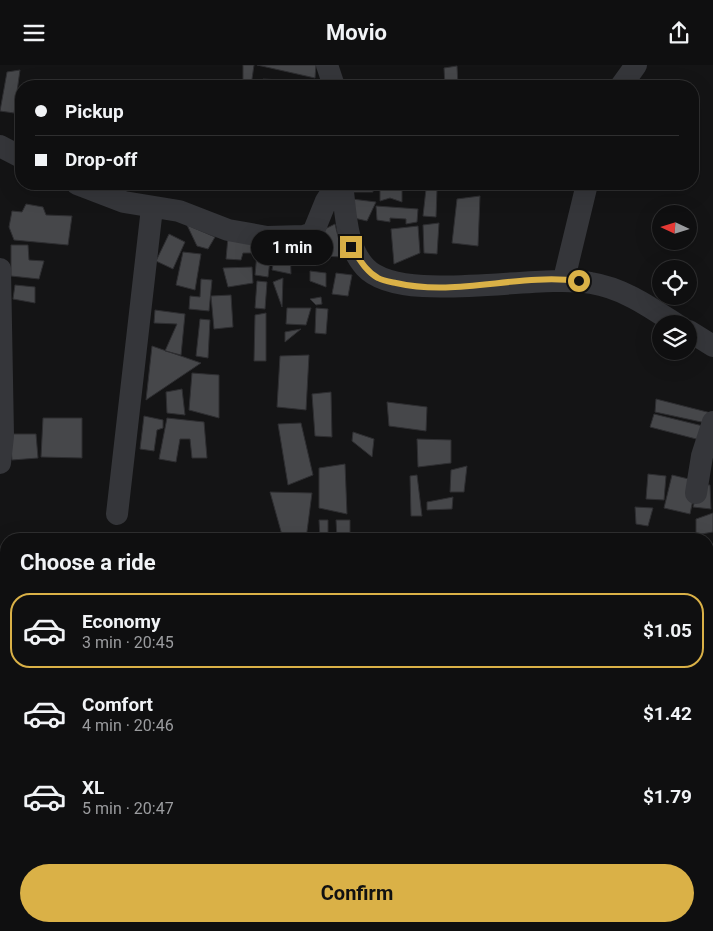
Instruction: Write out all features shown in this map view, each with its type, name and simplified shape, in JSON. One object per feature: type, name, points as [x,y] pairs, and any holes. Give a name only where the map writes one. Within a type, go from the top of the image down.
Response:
[{"type":"street","points":[[327,65],[332,80]]},
{"type":"street","points":[[625,80],[636,65]]},
{"type":"street","points":[[0,146],[15,154]]},
{"type":"street","points":[[93,190],[124,202],[196,216],[228,230],[267,237],[304,236],[313,233],[326,201],[333,190]]},
{"type":"street","points":[[343,190],[351,247],[364,266],[378,279],[407,285],[446,287],[564,279],[594,283],[632,297],[661,315]]},
{"type":"street","points":[[564,279],[586,190]]},
{"type":"street","points":[[117,514],[152,208]]},
{"type":"street","points":[[0,269],[3,436],[0,463]]},
{"type":"street","points":[[697,336],[713,346]]},
{"type":"street","points":[[696,493],[702,457],[713,422]]},
{"type":"building","points":[[243,65],[254,65],[252,80],[243,80]]},
{"type":"building","points":[[257,65],[316,65],[315,78]]},
{"type":"building","points":[[457,66],[458,80],[445,80],[444,68]]},
{"type":"building","points":[[20,70],[19,80],[15,80],[14,113],[0,111],[7,72]]},
{"type":"building","points":[[350,190],[373,190],[373,192],[350,192]]},
{"type":"building","points":[[380,190],[402,190],[402,202],[390,198],[380,201]]},
{"type":"building","points":[[426,190],[437,190],[436,217],[423,216]]},
{"type":"building","points":[[480,196],[478,246],[452,243],[457,199]]},
{"type":"building","points":[[352,199],[376,202],[367,221],[350,217]]},
{"type":"building","points":[[26,204],[43,207],[46,215],[72,216],[68,245],[14,240],[9,227],[12,211],[22,212]]},
{"type":"building","points":[[376,206],[418,209],[417,222],[406,224],[406,219],[390,218],[390,222],[377,220]]},
{"type":"building","points":[[439,223],[437,254],[424,253],[423,225]]},
{"type":"building","points":[[335,224],[343,257],[321,256],[323,230]]},
{"type":"building","points":[[187,225],[215,237],[208,249],[197,246]]},
{"type":"building","points":[[418,226],[420,253],[394,264],[391,229]]},
{"type":"building","points":[[169,234],[185,242],[173,269],[156,261]]},
{"type":"building","points":[[228,237],[253,239],[252,253],[243,253],[241,260],[226,259]]},
{"type":"building","points":[[258,242],[272,243],[268,277],[255,275]]},
{"type":"building","points":[[277,243],[290,245],[291,274],[272,270]]},
{"type":"building","points":[[11,245],[28,245],[29,260],[44,261],[39,279],[11,276]]},
{"type":"building","points":[[296,248],[318,249],[318,263],[295,262]]},
{"type":"building","points":[[183,252],[201,254],[195,290],[176,285]]},
{"type":"building","points":[[252,267],[253,283],[228,287],[223,268]]},
{"type":"building","points":[[310,271],[326,273],[326,287],[310,281]]},
{"type":"building","points":[[336,273],[352,275],[348,296],[332,294]]},
{"type":"building","points":[[283,278],[282,307],[273,282]]},
{"type":"building","points":[[201,279],[212,280],[209,311],[189,309],[190,296],[200,297]]},
{"type":"building","points":[[257,281],[267,282],[265,309],[255,308]]},
{"type":"building","points":[[15,285],[35,287],[35,303],[13,299]]},
{"type":"building","points":[[231,295],[233,327],[214,329],[211,296]]},
{"type":"building","points":[[321,297],[322,304],[316,305],[310,299]]},
{"type":"building","points":[[287,308],[311,308],[306,325],[286,324]]},
{"type":"building","points":[[316,308],[328,309],[326,334],[315,333]]},
{"type":"building","points":[[155,310],[185,314],[181,355],[165,351],[177,324],[154,323]]},
{"type":"building","points":[[266,313],[266,361],[254,361],[255,315]]},
{"type":"building","points":[[200,319],[210,320],[208,358],[196,356]]},
{"type":"building","points":[[301,329],[285,342],[285,332]]},
{"type":"building","points":[[152,346],[201,363],[146,400]]},
{"type":"building","points":[[309,355],[306,410],[277,407],[280,356]]},
{"type":"building","points":[[192,373],[219,375],[219,418],[189,410]]},
{"type":"building","points":[[182,389],[185,415],[167,413],[166,392]]},
{"type":"building","points":[[331,392],[332,437],[315,436],[312,394]]},
{"type":"building","points":[[656,399],[711,413],[706,423],[655,412]]},
{"type":"building","points":[[387,402],[427,407],[426,431],[389,426]]},
{"type":"building","points":[[654,414],[707,427],[704,441],[650,427]]},
{"type":"building","points":[[144,416],[163,420],[163,428],[157,430],[154,451],[140,449]]},
{"type":"building","points":[[43,418],[82,418],[82,458],[41,457]]},
{"type":"building","points":[[167,418],[204,422],[207,458],[192,458],[190,439],[180,439],[176,462],[159,459]]},
{"type":"building","points":[[301,423],[313,475],[288,485],[278,424]]},
{"type":"building","points":[[353,432],[374,439],[372,457],[352,441]]},
{"type":"building","points":[[10,434],[36,434],[38,458],[12,460]]},
{"type":"building","points":[[417,439],[451,440],[451,463],[418,467]]},
{"type":"building","points":[[345,464],[347,514],[319,508],[319,468]]},
{"type":"building","points":[[467,466],[464,492],[450,492],[451,470]]},
{"type":"building","points":[[648,474],[666,476],[664,500],[646,499]]},
{"type":"building","points":[[417,475],[422,516],[411,516],[410,476]]},
{"type":"building","points":[[672,475],[697,481],[690,514],[664,508]]},
{"type":"building","points":[[700,485],[710,485],[711,509],[693,507]]},
{"type":"building","points":[[270,492],[312,493],[307,533],[281,533]]},
{"type":"building","points":[[453,497],[452,509],[427,510],[427,502]]},
{"type":"building","points":[[635,507],[653,508],[648,526],[636,524]]},
{"type":"building","points":[[713,513],[713,532],[696,533],[696,519]]},
{"type":"building","points":[[319,520],[328,520],[328,533],[320,533]]},
{"type":"building","points":[[336,520],[350,520],[350,533],[337,533]]},
{"type":"route","points":[[351,247],[364,266],[378,279],[407,285],[446,287],[564,279],[579,281]]}]
